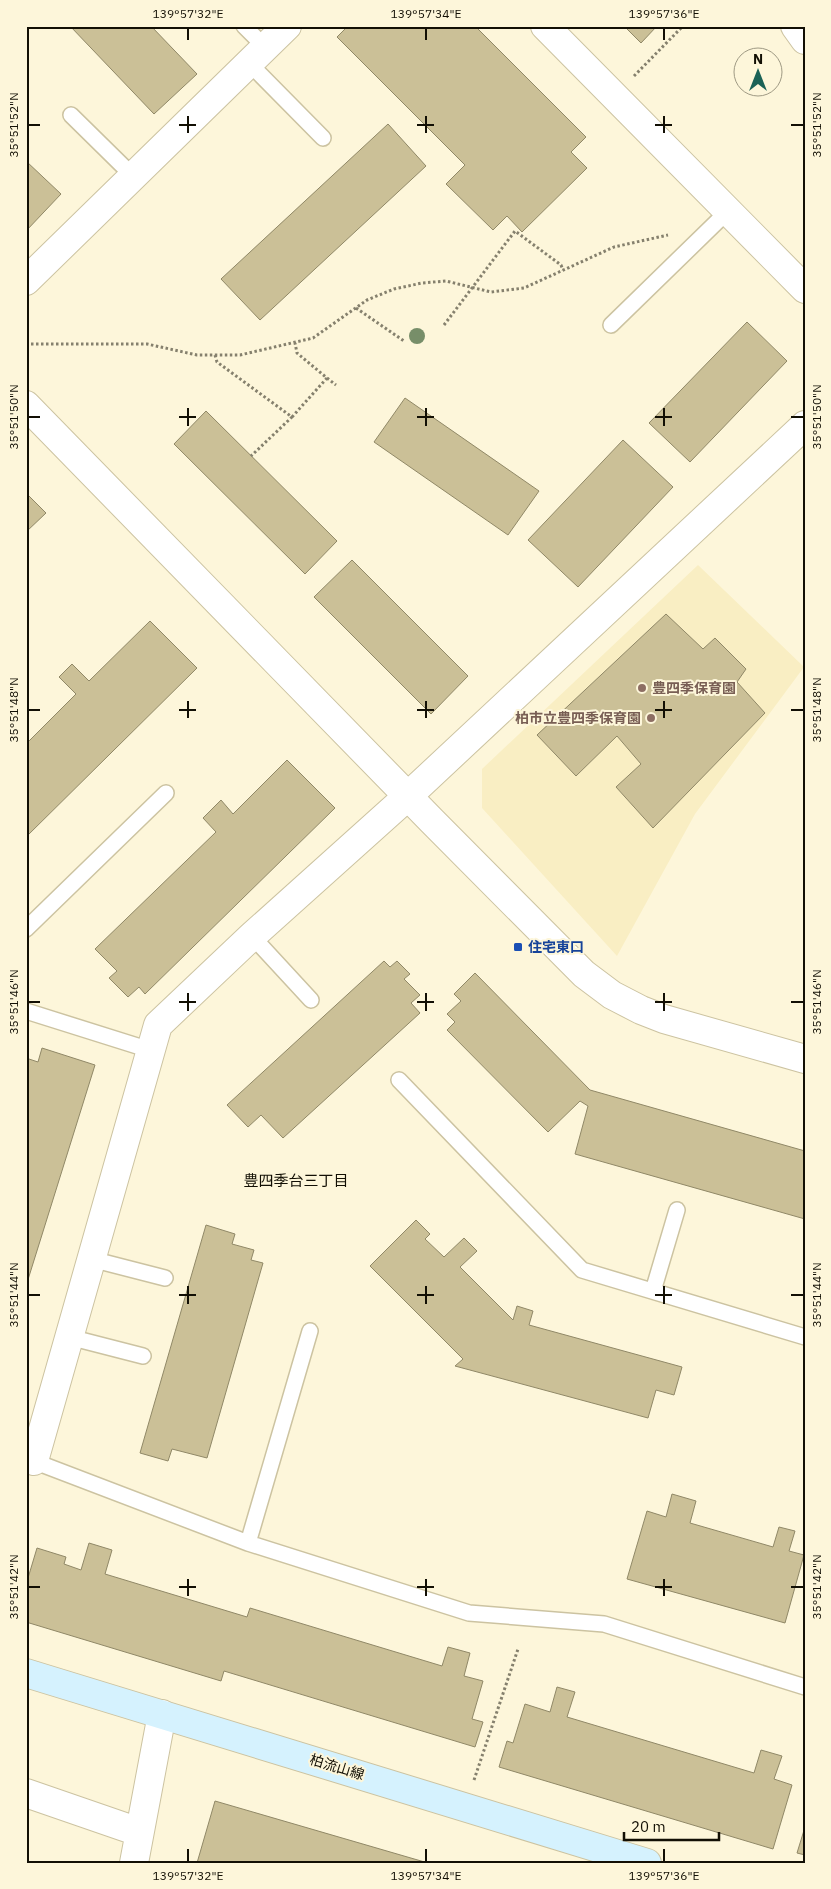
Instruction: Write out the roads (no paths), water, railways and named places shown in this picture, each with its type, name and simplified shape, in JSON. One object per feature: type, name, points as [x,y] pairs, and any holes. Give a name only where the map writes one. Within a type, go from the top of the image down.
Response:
[{"type":"main road","name":"柏流山線","points":[[26,1673],[647,1863]]},
{"type":"street","points":[[26,281],[287,26]]},
{"type":"street","points":[[545,26],[805,289]]},
{"type":"street","points":[[795,26],[805,40]]},
{"type":"street","points":[[26,405],[584,974],[612,995],[664,1019],[805,1059]]},
{"type":"street","points":[[30,1460],[69,1337],[158,1025],[252,936],[408,796],[805,425]]},
{"type":"street","points":[[134,1863],[162,1714]]},
{"type":"street","points":[[26,1793],[139,1832]]},
{"type":"lane","points":[[244,26],[257,55],[323,138]]},
{"type":"lane","points":[[71,115],[134,177]]},
{"type":"lane","points":[[611,325],[728,211]]},
{"type":"lane","points":[[26,929],[166,793]]},
{"type":"lane","points":[[252,936],[311,1000]]},
{"type":"lane","points":[[26,1011],[150,1050]]},
{"type":"lane","points":[[399,1080],[582,1270],[805,1337]]},
{"type":"lane","points":[[653,1291],[677,1210]]},
{"type":"lane","points":[[91,1259],[165,1278]]},
{"type":"lane","points":[[248,1543],[310,1331]]},
{"type":"lane","points":[[69,1337],[143,1356]]},
{"type":"lane","points":[[30,1460],[248,1543],[469,1613],[604,1624],[805,1687]]},
{"type":"place","name":"豊四季保育園","points":[[642,688]]},
{"type":"place","name":"柏市立豊四季保育園","points":[[651,718]]},
{"type":"place","name":"住宅東口","points":[[518,947]]},
{"type":"district","name":"豊四季台三丁目","points":[[296,1181]]}]
